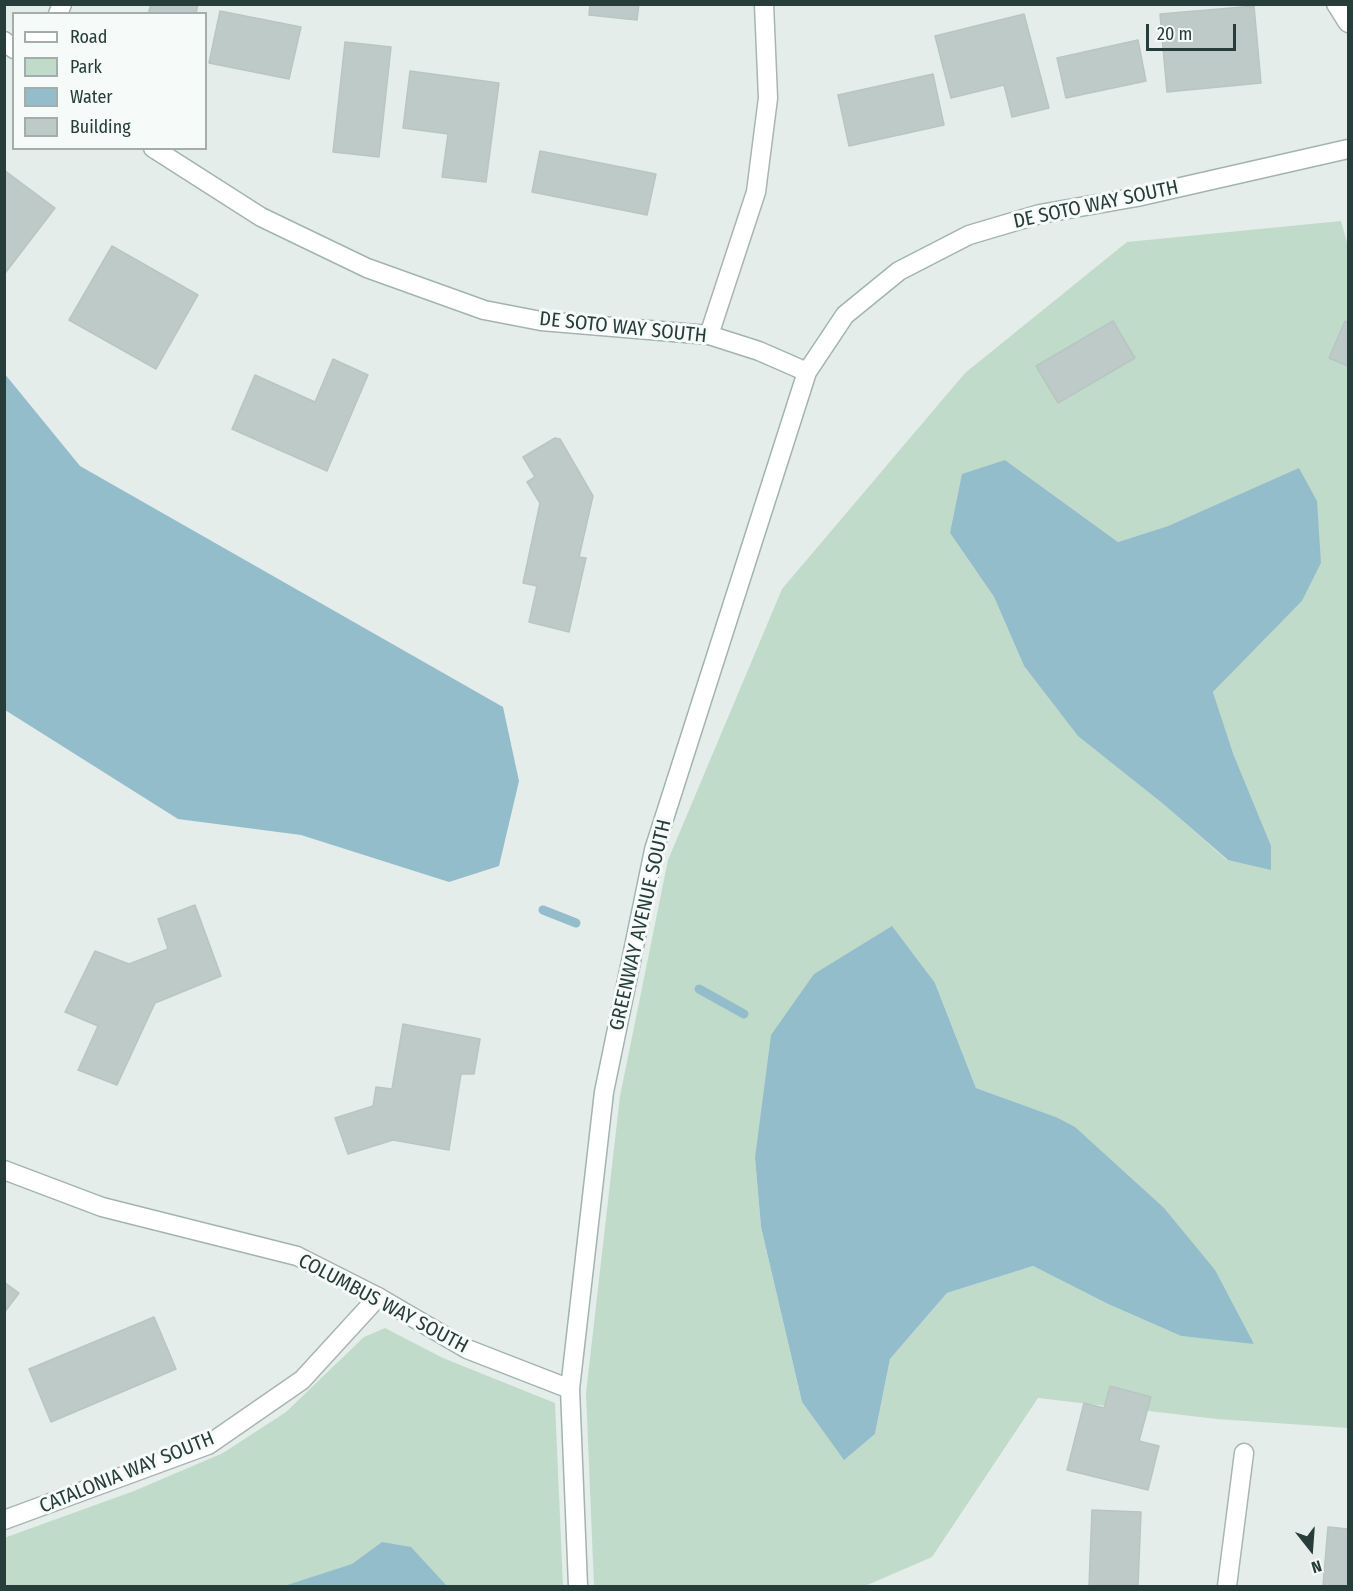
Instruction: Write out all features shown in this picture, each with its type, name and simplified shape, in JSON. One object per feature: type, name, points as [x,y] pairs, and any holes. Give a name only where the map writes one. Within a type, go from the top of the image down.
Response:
[{"type":"street","points":[[709,335],[756,192],[768,98],[764,4]]},
{"type":"street","points":[[1336,4],[1348,23]]},
{"type":"street","name":"DE SOTO WAY SOUTH","points":[[156,150],[261,217],[367,268],[484,310],[541,321],[709,335],[759,351],[807,372],[845,315],[898,271],[969,235],[1040,214],[1137,197],[1348,149]]},
{"type":"street","name":"GREENWAY AVENUE SOUTH","points":[[570,1389],[604,1092],[654,850],[807,372]]},
{"type":"street","name":"COLUMBUS WAY SOUTH","points":[[4,1170],[102,1207],[297,1256],[378,1297],[466,1349],[570,1389]]},
{"type":"street","name":"CATALONIA WAY SOUTH","points":[[4,1520],[208,1445],[302,1380],[378,1297]]},
{"type":"street","points":[[570,1389],[578,1587]]},
{"type":"street","points":[[1227,1587],[1244,1453]]},
{"type":"green space","points":[[1341,221],[1348,246],[1348,1428],[1217,1419],[1038,1398],[932,1557],[865,1586],[594,1586],[586,1393],[620,1096],[668,860],[782,589],[965,373],[1127,242]],"holes":[[[1005,460],[1118,542],[1168,526],[1299,469],[1321,563],[1302,601],[1213,692],[1234,756],[1227,860],[1162,803],[1078,735],[1024,666],[994,597],[950,533]],[[935,983],[976,1088],[1056,1117],[1254,1343],[1181,1336],[1108,1304],[1033,1266],[947,1293],[890,1359],[875,1434],[844,1459],[802,1402],[761,1227],[755,1158]]]},
{"type":"green space","points":[[385,1328],[443,1358],[555,1403],[563,1586],[5,1586],[4,1538],[134,1491],[223,1453],[286,1412],[364,1337]]},
{"type":"water","points":[[4,373],[80,466],[503,707],[519,781],[499,866],[449,882],[301,835],[178,819],[5,710]]},
{"type":"water","points":[[1005,460],[1118,542],[1168,526],[1299,468],[1317,501],[1321,563],[1302,601],[1213,692],[1234,756],[1271,846],[1271,870],[1228,860],[1162,803],[1078,736],[1024,666],[994,597],[950,533],[962,474]]},
{"type":"water","points":[[892,926],[935,983],[976,1088],[1056,1117],[1075,1127],[1164,1208],[1215,1270],[1254,1344],[1181,1336],[1108,1304],[1033,1266],[947,1293],[890,1359],[875,1434],[844,1460],[802,1402],[761,1227],[755,1158],[771,1035],[814,974]]},
{"type":"water","points":[[382,1542],[411,1547],[447,1586],[284,1586],[352,1564]]},
{"type":"building","points":[[151,4],[198,4],[196,12],[149,12]]},
{"type":"building","points":[[590,4],[639,4],[637,20],[589,15]]},
{"type":"building","points":[[1254,6],[1261,83],[1167,92],[1160,14]]},
{"type":"building","points":[[220,11],[301,27],[289,79],[209,63]]},
{"type":"building","points":[[1024,14],[1049,108],[1012,117],[1004,85],[951,98],[935,36]]},
{"type":"building","points":[[1138,40],[1146,81],[1066,98],[1057,58]]},
{"type":"building","points":[[345,42],[391,47],[379,157],[333,152]]},
{"type":"building","points":[[410,71],[499,83],[486,182],[442,177],[448,134],[403,128]]},
{"type":"building","points":[[933,74],[944,125],[849,146],[838,95]]},
{"type":"building","points":[[540,151],[656,174],[647,215],[532,192]]},
{"type":"building","points":[[4,170],[55,208],[6,272],[4,271]]},
{"type":"building","points":[[112,246],[198,295],[156,369],[69,320]]},
{"type":"building","points":[[1113,321],[1135,358],[1058,403],[1036,366]]},
{"type":"building","points":[[1345,321],[1348,323],[1348,366],[1329,358]]},
{"type":"building","points":[[333,359],[368,375],[327,471],[232,429],[255,375],[315,402]]},
{"type":"building","points":[[555,438],[560,439],[593,496],[579,557],[586,558],[569,632],[529,622],[537,586],[523,583],[540,503],[527,482],[535,477],[523,457]]},
{"type":"building","points":[[195,905],[221,976],[155,1003],[117,1085],[78,1070],[98,1026],[65,1012],[95,951],[129,964],[168,949],[158,919]]},
{"type":"building","points":[[403,1024],[480,1039],[474,1074],[461,1074],[449,1150],[393,1140],[348,1154],[335,1118],[373,1106],[376,1087],[392,1089]]},
{"type":"building","points":[[4,1282],[19,1293],[4,1313]]},
{"type":"building","points":[[154,1317],[176,1369],[51,1422],[29,1369]]},
{"type":"building","points":[[1110,1386],[1151,1397],[1139,1441],[1159,1446],[1148,1490],[1067,1470],[1084,1403],[1104,1408]]},
{"type":"building","points":[[1092,1510],[1141,1512],[1138,1586],[1089,1586]]},
{"type":"building","points":[[1328,1527],[1348,1529],[1348,1586],[1323,1586]]},
{"type":"waterway","points":[[543,910],[576,923]]},
{"type":"waterway","points":[[699,989],[744,1014]]}]
